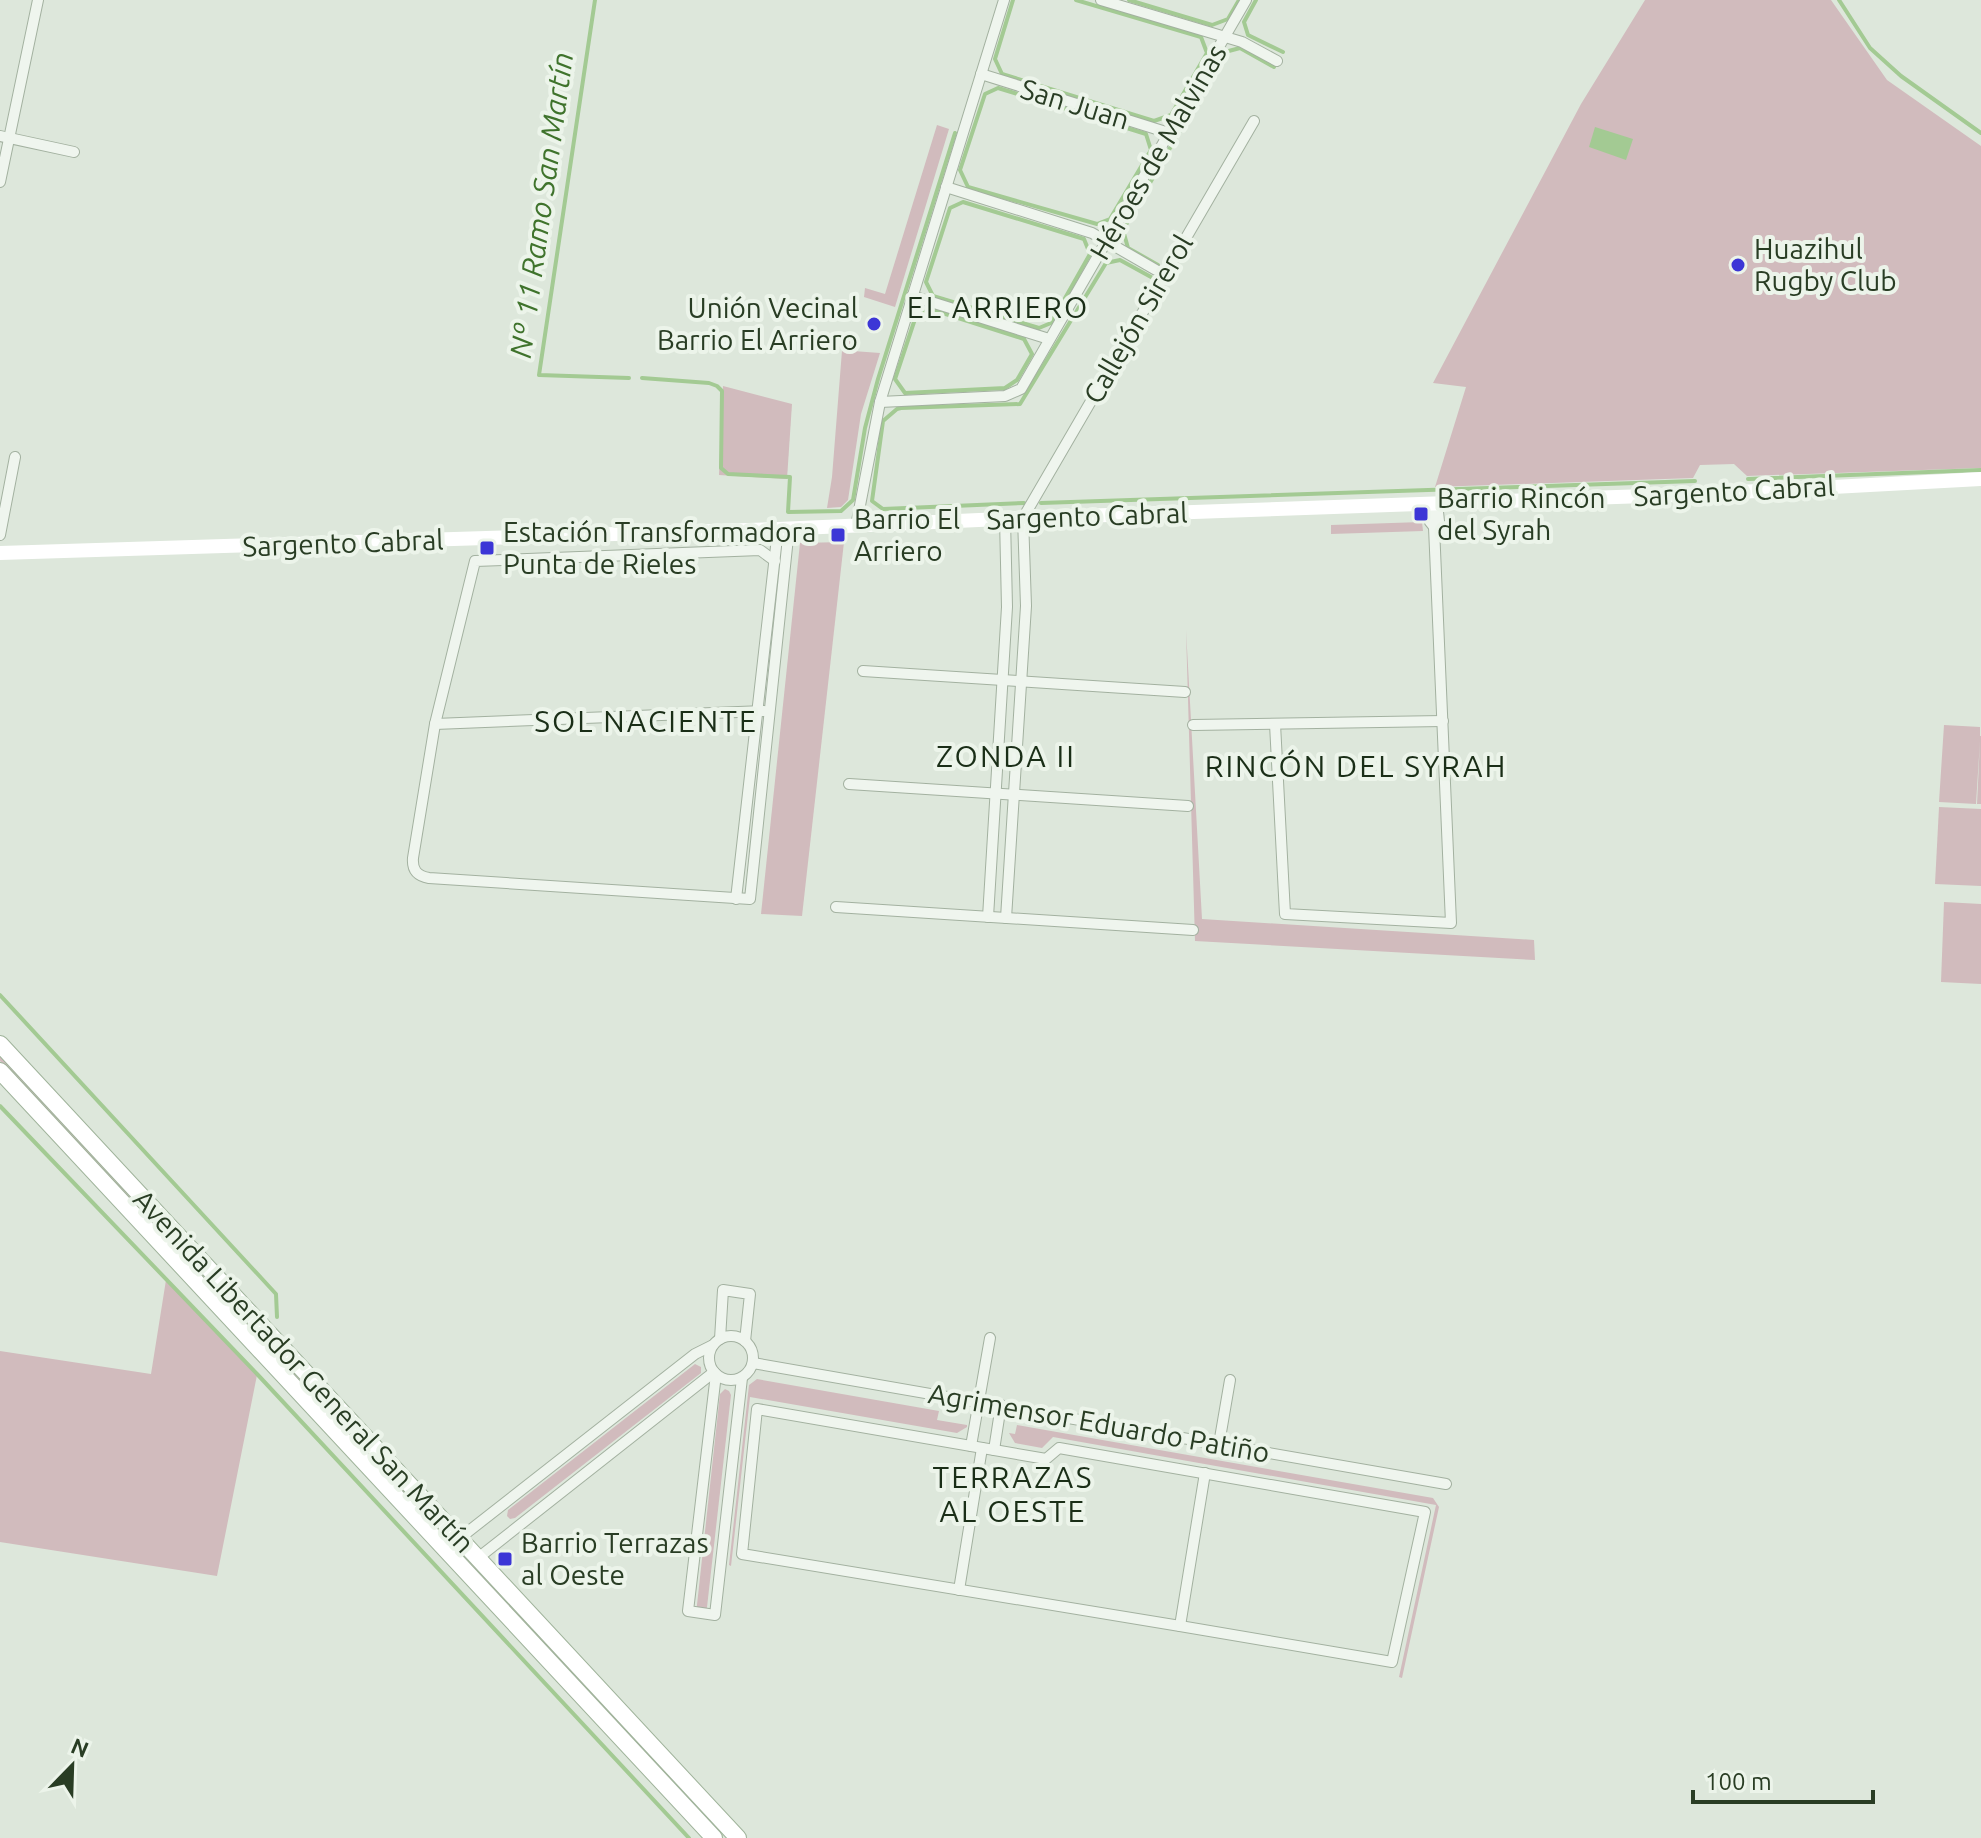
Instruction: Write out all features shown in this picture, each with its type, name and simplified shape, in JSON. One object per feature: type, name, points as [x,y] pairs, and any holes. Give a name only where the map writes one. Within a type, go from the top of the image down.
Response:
[{"type":"main road","name":"Sargento Cabral","points":[[0,553],[783,529],[1702,494],[1981,479]]},
{"type":"main road","name":"Avenida Libertador General San Martín","points":[[0,1044],[738,1838]]},
{"type":"main road","name":"Avenida Libertador General San Martín","points":[[0,1071],[714,1838]]},
{"type":"main road","points":[[676,1798],[689,1785]]},
{"type":"street","points":[[0,182],[5,137],[38,0]]},
{"type":"street","points":[[856,526],[880,402],[1004,0]]},
{"type":"street","points":[[1101,0],[1242,42],[1277,61]]},
{"type":"street","name":"Héroes de Malvinas","points":[[880,402],[1005,396],[1021,389],[1246,0]]},
{"type":"street","name":"San Juan","points":[[981,74],[1169,133]]},
{"type":"street","name":"Callejón Sirerol","points":[[1023,518],[1254,121]]},
{"type":"street","points":[[5,137],[74,152]]},
{"type":"street","points":[[946,187],[1092,233],[1156,270]]},
{"type":"street","points":[[912,296],[1049,339]]},
{"type":"street","points":[[0,535],[15,457]]},
{"type":"street","points":[[1275,724],[1285,914],[1451,923],[1434,527],[1439,521],[1433,503]]},
{"type":"street","points":[[1006,918],[1026,606],[1023,518]]},
{"type":"street","points":[[988,917],[1007,607],[1005,519]]},
{"type":"street","points":[[775,561],[760,550],[475,561],[435,724],[413,858],[414,869],[422,877],[750,899],[770,711],[775,561],[783,529]]},
{"type":"street","points":[[736,899],[783,529]]},
{"type":"street","points":[[863,671],[1185,692]]},
{"type":"street","points":[[435,724],[770,711]]},
{"type":"street","points":[[1193,725],[1443,721]]},
{"type":"street","points":[[849,784],[1188,806]]},
{"type":"street","points":[[748,798],[760,797]]},
{"type":"street","points":[[836,907],[1193,930]]},
{"type":"street","points":[[742,1378],[715,1615],[688,1611],[715,1373],[709,1359],[716,1342],[723,1290],[750,1294],[745,1341]]},
{"type":"street","points":[[460,1538],[695,1354],[728,1336],[745,1341],[753,1354],[753,1363],[747,1374],[728,1380],[715,1373]]},
{"type":"street","points":[[959,1590],[976,1447],[978,1401],[990,1338]]},
{"type":"street","name":"Agrimensor Eduardo Patiño","points":[[753,1363],[1446,1484]]},
{"type":"street","points":[[478,1558],[715,1373]]},
{"type":"street","points":[[1219,1444],[1230,1380]]},
{"type":"street","points":[[994,1450],[1001,1405]]},
{"type":"street","points":[[757,1409],[976,1447],[1046,1459],[1059,1448],[1425,1512],[1392,1662],[742,1554],[757,1409]]},
{"type":"street","points":[[1180,1626],[1205,1473]]},
{"type":"shaded area","name":"Huazihul Rugby Club","points":[[1645,0],[1831,0],[1887,80],[1981,146],[1981,468],[1747,476],[1734,464],[1700,465],[1693,478],[1435,487],[1466,387],[1433,383],[1581,104]]},
{"type":"shaded area","points":[[937,125],[949,129],[895,307],[864,297],[865,288],[885,294]]},
{"type":"shaded area","points":[[1595,127],[1633,139],[1626,160],[1589,147]]},
{"type":"shaded area","points":[[843,338],[854,340],[853,351],[880,353],[861,414],[848,500],[841,507],[827,508],[832,477]]},
{"type":"shaded area","points":[[723,386],[792,404],[787,479],[719,475]]},
{"type":"shaded area","points":[[1422,522],[1423,531],[1331,534],[1331,525]]},
{"type":"shaded area","points":[[844,542],[802,916],[761,914],[800,543]]},
{"type":"shaded area","points":[[1186,630],[1202,919],[1534,940],[1535,960],[1195,941]]},
{"type":"shaded area","points":[[1944,725],[1980,727],[1981,804],[1977,804],[1980,741],[1976,804],[1939,802]]},
{"type":"shaded area","points":[[1939,807],[1981,809],[1981,886],[1935,884]]},
{"type":"shaded area","points":[[1944,902],[1981,904],[1981,984],[1941,982]]},
{"type":"shaded area","points":[[0,1053],[274,1347],[269,1351],[0,1061]]},
{"type":"shaded area","points":[[166,1280],[257,1375],[217,1576],[0,1542],[0,1351],[151,1374]]},
{"type":"shaded area","points":[[276,1350],[674,1780],[671,1782],[272,1354]]},
{"type":"shaded area","points":[[695,1364],[701,1367],[701,1373],[515,1518],[507,1516],[508,1510]]},
{"type":"shaded area","points":[[757,1379],[939,1411],[937,1420],[967,1427],[957,1433],[750,1397],[731,1566],[749,1385]]},
{"type":"shaded area","points":[[725,1389],[731,1395],[706,1616],[696,1614],[720,1394]]},
{"type":"shaded area","points":[[1017,1425],[1433,1498],[1439,1507],[1402,1678],[1399,1677],[1436,1505],[1053,1437],[1042,1448],[1015,1443],[1009,1433],[1015,1434]]},
{"type":"waterway","name":"Nº 11 Ramo San Martín","points":[[595,0],[539,375],[629,378]]},
{"type":"waterway","points":[[1013,0],[995,59],[1002,74],[1154,121],[1171,115],[1207,53],[1201,37],[1076,0]]},
{"type":"waterway","points":[[1129,0],[1212,25],[1228,19],[1239,0]]},
{"type":"waterway","points":[[1256,0],[1244,22],[1248,35],[1283,52]]},
{"type":"waterway","points":[[1839,0],[1870,48],[1901,76],[1981,133]]},
{"type":"waterway","points":[[1158,265],[1128,248],[1123,230],[1225,52],[1240,48],[1274,67]]},
{"type":"waterway","points":[[998,88],[1146,134],[1151,150],[1110,219],[1097,224],[968,187],[960,170],[985,94],[998,88]]},
{"type":"waterway","points":[[642,378],[717,386],[722,391],[721,468],[728,474],[790,477],[788,512],[841,511],[853,500],[865,428],[878,379],[955,133]]},
{"type":"waterway","points":[[963,202],[1084,239],[1090,254],[1051,323],[1039,328],[933,296],[926,282],[950,208],[963,202]]},
{"type":"waterway","points":[[1024,503],[883,509],[872,501],[883,421],[901,408],[1020,404],[1106,263],[1120,260],[1151,277]]},
{"type":"waterway","points":[[930,309],[1024,339],[1032,354],[1017,380],[1005,388],[905,393],[895,379],[916,316],[930,309]]},
{"type":"waterway","points":[[1748,479],[1981,470]]},
{"type":"waterway","points":[[1041,503],[1695,481]]},
{"type":"waterway","points":[[0,995],[276,1294],[277,1317]]},
{"type":"waterway","points":[[0,1106],[258,1375],[689,1838]]},
{"type":"place","name":"Huazihul Rugby Club","points":[[1738,265]]},
{"type":"place","name":"Unión Vecinal Barrio El Arriero","points":[[874,324]]},
{"type":"place","name":"Barrio Rincón del Syrah","points":[[1421,514]]},
{"type":"place","name":"Barrio El Arriero","points":[[838,535]]},
{"type":"place","name":"Estación Transformadora Punta de Rieles","points":[[487,548]]},
{"type":"place","name":"Barrio Terrazas al Oeste","points":[[505,1559]]},
{"type":"district","name":"EL ARRIERO","points":[[998,308]]},
{"type":"district","name":"SOL NACIENTE","points":[[646,722]]},
{"type":"district","name":"ZONDA II","points":[[1006,757]]},
{"type":"district","name":"RINCÓN DEL SYRAH","points":[[1356,767]]},
{"type":"district","name":"TERRAZAS AL OESTE","points":[[1013,1495]]}]
